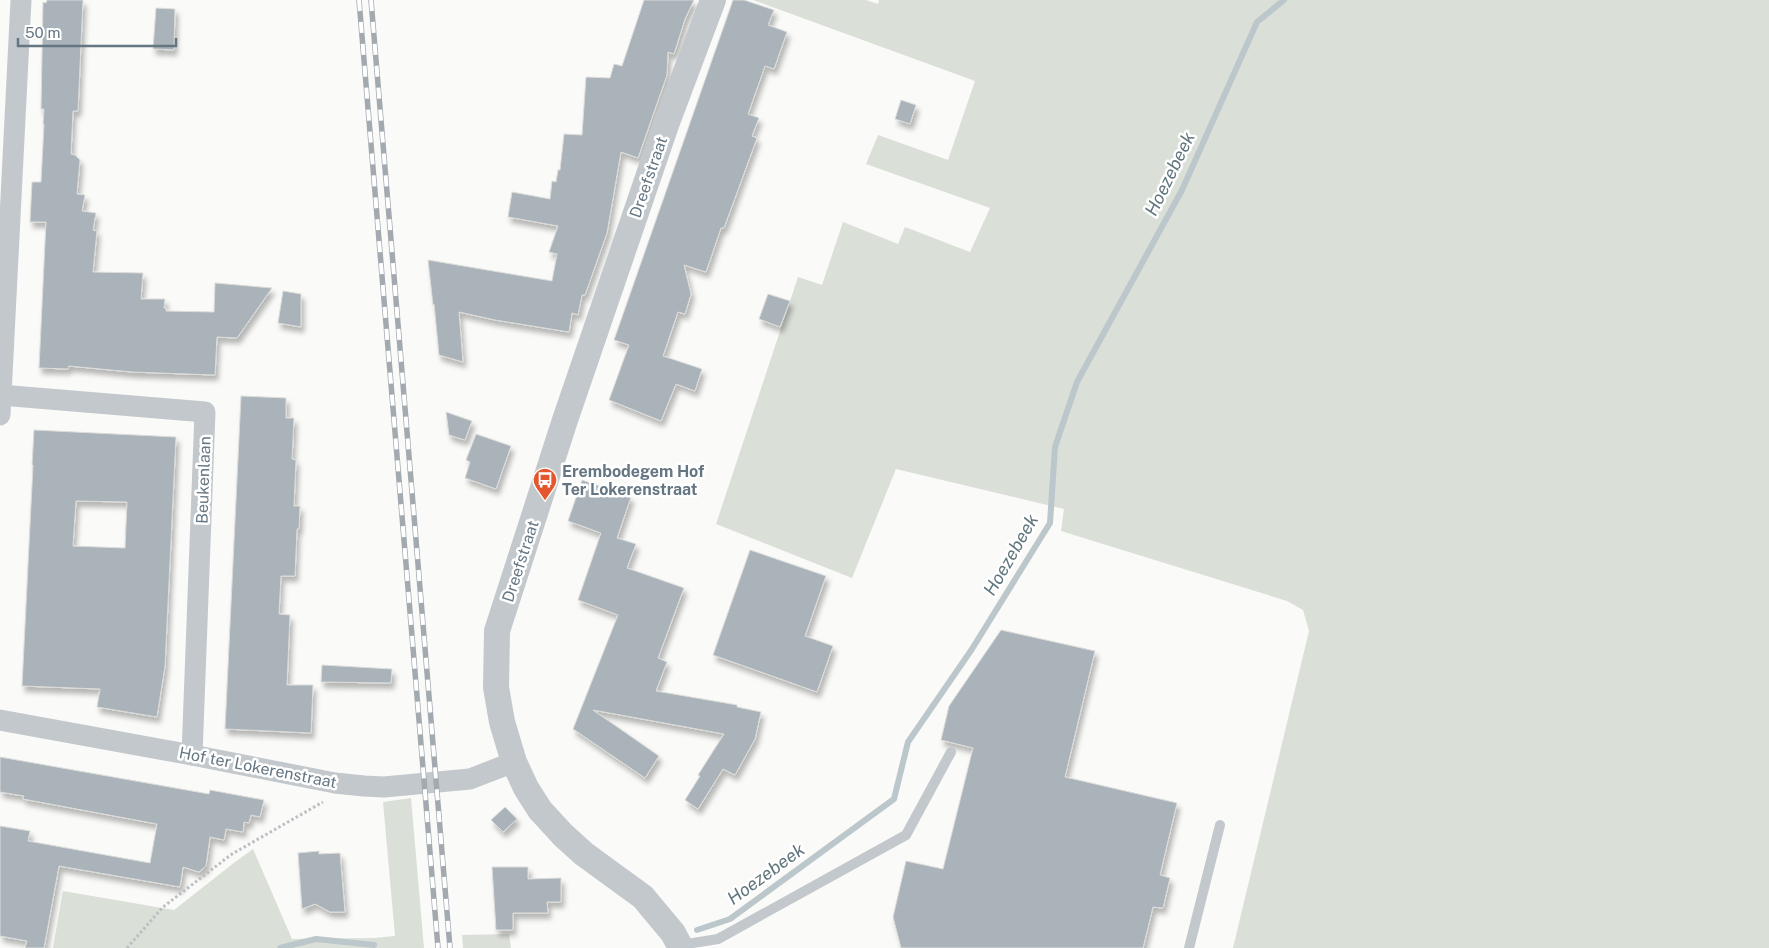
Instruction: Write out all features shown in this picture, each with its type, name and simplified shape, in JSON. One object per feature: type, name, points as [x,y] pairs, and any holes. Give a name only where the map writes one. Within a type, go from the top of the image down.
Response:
[{"type":"street","points":[[1,402],[4,238],[21,0]]},
{"type":"street","name":"Dreefstraat","points":[[678,942],[643,897],[584,854],[563,835],[540,810],[526,788],[514,762],[502,722],[496,687],[497,631],[565,420],[666,124],[713,0]]},
{"type":"street","name":"Beukenlaan","points":[[1,402],[205,412],[192,755]]},
{"type":"street","name":"Hof ter Lokerenstraat","points":[[0,720],[335,783],[384,787],[470,779],[514,762]]},
{"type":"lane","points":[[678,942],[718,939],[906,835],[951,752]]},
{"type":"lane","points":[[1189,948],[1220,825]]},
{"type":"path","points":[[126,948],[163,907],[232,854],[322,803],[329,796],[335,783]]},
{"type":"shaded area","points":[[753,0],[866,0],[878,4],[879,0],[1769,0],[1769,948],[1233,948],[1309,631],[1303,610],[1287,601],[1061,531],[1064,509],[896,469],[852,578],[716,524],[798,277],[822,285],[843,222],[898,244],[905,227],[970,252],[990,208],[866,164],[878,135],[948,160],[975,81]]},
{"type":"shaded area","points":[[411,798],[424,948],[53,948],[63,891],[174,910],[253,849],[292,939],[395,936],[383,802]]},
{"type":"shaded area","points":[[509,934],[511,948],[463,948],[462,935]]},
{"type":"building","points":[[47,0],[83,0],[78,111],[73,111],[71,154],[80,160],[77,194],[85,195],[82,211],[96,213],[93,230],[97,231],[93,272],[143,273],[141,299],[165,299],[164,308],[166,308],[166,311],[214,312],[215,283],[272,288],[237,338],[217,337],[215,375],[132,372],[69,366],[68,369],[39,368],[46,222],[30,222],[32,182],[41,182],[44,124],[44,109],[41,109],[43,2],[46,3]]},
{"type":"building","points":[[644,0],[694,0],[685,19],[674,54],[668,52],[667,75],[638,158],[621,152],[607,233],[585,295],[582,295],[578,315],[572,313],[569,332],[459,312],[463,362],[439,355],[428,260],[552,281],[557,254],[549,252],[558,226],[508,217],[512,192],[550,199],[552,181],[556,182],[558,170],[560,170],[564,134],[582,135],[586,77],[610,78],[614,64],[622,66]]},
{"type":"building","points":[[733,0],[744,0],[774,10],[768,25],[787,32],[774,69],[765,66],[748,114],[759,118],[752,136],[757,138],[724,228],[721,228],[706,272],[684,265],[691,294],[685,314],[678,312],[663,356],[702,369],[695,391],[676,384],[661,421],[609,400],[629,345],[614,340]]},
{"type":"building","points":[[156,8],[175,9],[174,50],[153,49]]},
{"type":"building","points":[[901,100],[916,105],[910,124],[895,119]]},
{"type":"building","points":[[283,291],[301,294],[301,327],[278,323]]},
{"type":"building","points":[[768,294],[790,301],[780,327],[759,319]]},
{"type":"building","points":[[241,396],[286,398],[286,418],[294,418],[292,459],[296,460],[294,506],[300,506],[299,529],[297,529],[295,576],[281,576],[279,614],[290,615],[287,685],[313,685],[311,733],[225,729]]},
{"type":"building","points":[[446,412],[472,421],[465,440],[449,435]]},
{"type":"building","points":[[34,430],[176,437],[165,666],[157,717],[97,707],[100,689],[22,686]],"holes":[[[76,501],[127,502],[125,548],[73,546]]]},
{"type":"building","points":[[476,434],[511,446],[496,489],[465,478],[470,462],[466,460]]},
{"type":"building","points":[[582,480],[631,497],[617,538],[636,544],[627,568],[684,588],[658,658],[667,662],[656,691],[737,705],[737,707],[761,712],[755,739],[735,775],[723,769],[698,809],[685,800],[700,776],[698,775],[724,734],[593,710],[659,756],[645,778],[573,729],[618,615],[578,600],[601,533],[568,521]]},
{"type":"building","points":[[750,550],[826,576],[805,636],[833,646],[817,692],[713,655]]},
{"type":"building","points":[[1001,630],[1095,651],[1065,777],[1177,803],[1160,875],[1170,878],[1163,908],[1153,907],[1143,948],[901,948],[893,917],[906,861],[943,869],[973,748],[941,740],[949,706]]},
{"type":"building","points":[[322,665],[392,669],[391,683],[321,682]]},
{"type":"building","points":[[0,757],[209,794],[210,790],[264,800],[260,817],[251,815],[249,823],[244,822],[243,832],[226,829],[224,840],[210,837],[206,866],[199,872],[183,867],[180,887],[59,866],[44,948],[25,948],[27,941],[0,936],[0,826],[30,831],[28,841],[150,863],[157,824],[23,799],[24,796],[0,792]]},
{"type":"building","points":[[505,807],[517,819],[503,832],[491,820]]},
{"type":"building","points":[[319,851],[319,854],[340,853],[345,912],[330,912],[315,904],[302,909],[298,853]]},
{"type":"building","points":[[492,867],[528,867],[528,879],[561,878],[561,902],[547,902],[548,913],[513,913],[513,930],[496,930]]},
{"type":"waterway","name":"Hoezebeek","points":[[697,930],[730,919],[894,799],[908,742],[972,649],[1050,523],[1055,447],[1077,382],[1182,190],[1257,22],[1284,0]]},
{"type":"waterway","name":"Hoezebeek","points":[[280,948],[316,939],[374,945]]},
{"type":"railway","points":[[359,0],[438,948]]},
{"type":"railway","points":[[371,0],[450,948]]},
{"type":"place","name":"Erembodegem Hof Ter Lokerenstraat","points":[[545,501]]}]
